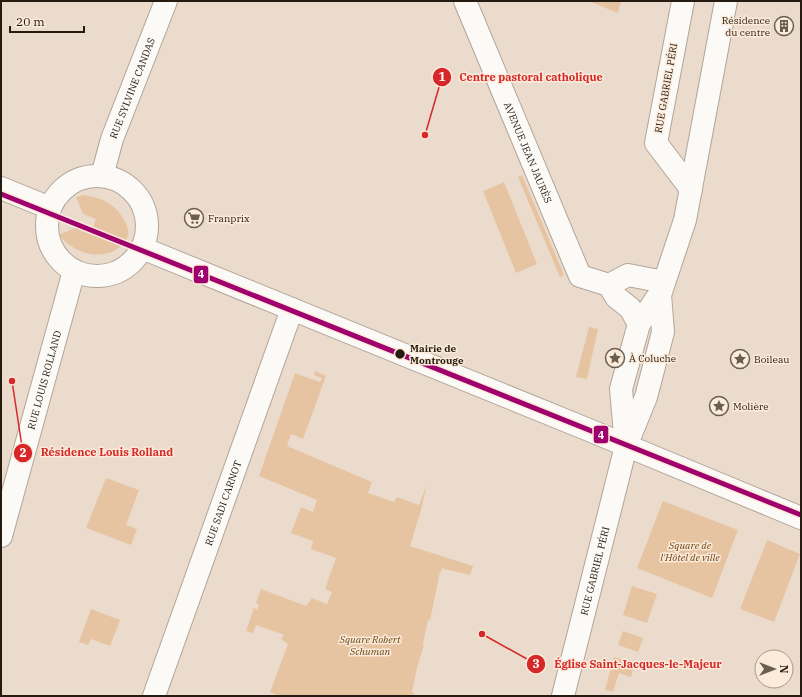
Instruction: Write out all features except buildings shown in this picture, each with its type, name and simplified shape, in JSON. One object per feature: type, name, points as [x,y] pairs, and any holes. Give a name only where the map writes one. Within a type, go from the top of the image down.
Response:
[{"type":"main road","name":"RUE SYLVINE CANDAS","points":[[102,176],[112,138],[166,1]]},
{"type":"main road","name":"AVENUE JEAN JAURÈS","points":[[465,1],[580,276],[609,285]]},
{"type":"main road","name":"RUE GABRIEL PÉRI","points":[[683,1],[656,143],[691,189]]},
{"type":"main road","name":"RUE GABRIEL PÉRI","points":[[626,446],[621,389],[639,324],[662,289],[685,220],[726,1]]},
{"type":"main road","points":[[89,176],[102,176],[123,182],[138,197],[146,217],[147,228],[142,248],[133,261],[120,271],[105,275],[89,275],[74,271],[63,262],[54,250],[48,237],[48,222],[50,208],[56,197],[66,187],[77,180],[89,176]]},
{"type":"main road","points":[[1,188],[50,208]]},
{"type":"main road","points":[[142,248],[801,518]]},
{"type":"main road","name":"RUE LOUIS ROLLAND","points":[[1,536],[74,271]]},
{"type":"main road","points":[[639,324],[630,308],[616,297],[609,285],[628,275],[662,289]]},
{"type":"main road","name":"RUE GABRIEL PÉRI","points":[[563,696],[626,446],[646,397],[663,332],[662,289]]},
{"type":"main road","name":"RUE SADI CARNOT","points":[[154,696],[292,309]]},
{"type":"green space","points":[[589,1],[621,1],[618,13]]},
{"type":"green space","points":[[522,175],[564,275],[560,277],[518,177]]},
{"type":"green space","points":[[504,182],[537,264],[516,273],[483,191]]},
{"type":"green space","points":[[84,195],[97,198],[108,203],[121,214],[127,226],[128,236],[125,242],[114,251],[99,255],[84,252],[70,246],[59,235],[77,227],[91,233],[96,219],[83,214],[76,197]]},
{"type":"green space","points":[[589,327],[598,329],[587,379],[576,377]]},
{"type":"green space","name":"Square Robert Schuman","points":[[315,371],[326,376],[303,439],[291,434],[287,446],[372,482],[368,493],[394,502],[397,497],[419,505],[427,484],[410,546],[473,566],[470,575],[441,568],[442,571],[440,572],[430,620],[428,619],[422,644],[424,645],[411,691],[414,693],[413,695],[279,696],[270,692],[288,644],[281,639],[284,635],[256,625],[253,633],[246,631],[254,608],[257,610],[259,604],[256,603],[261,589],[306,606],[312,598],[327,604],[332,592],[325,589],[336,558],[311,549],[313,541],[291,533],[301,507],[313,512],[317,500],[259,476],[295,373],[320,382],[322,378],[314,375]]},
{"type":"green space","points":[[106,478],[139,490],[126,525],[137,529],[131,545],[86,528]]},
{"type":"green space","name":"Square de l'Hôtel de ville","points":[[663,501],[738,530],[712,598],[637,568]]},
{"type":"green space","points":[[767,540],[800,554],[774,622],[740,609]]},
{"type":"green space","points":[[632,586],[657,594],[647,623],[623,615]]},
{"type":"green space","points":[[91,609],[120,620],[110,646],[91,639],[88,645],[79,642]]},
{"type":"green space","points":[[623,631],[643,638],[638,652],[618,645]]},
{"type":"green space","points":[[614,657],[635,663],[631,677],[619,673],[613,692],[605,690]]},
{"type":"transit line","name":"4","points":[[1,194],[801,515]]},
{"type":"place","name":"Résidence du centre","points":[[784,26]]},
{"type":"place","name":"Centre pastoral catholique","points":[[425,135]]},
{"type":"place","name":"Franprix","points":[[194,218]]},
{"type":"place","name":"Mairie de Montrouge","points":[[400,354]]},
{"type":"place","name":"À Coluche","points":[[615,358]]},
{"type":"place","name":"Boileau","points":[[740,359]]},
{"type":"place","name":"Résidence Louis Rolland","points":[[12,381]]},
{"type":"place","name":"Molière","points":[[719,406]]},
{"type":"place","name":"Église Saint-Jacques-le-Majeur","points":[[482,634]]}]
